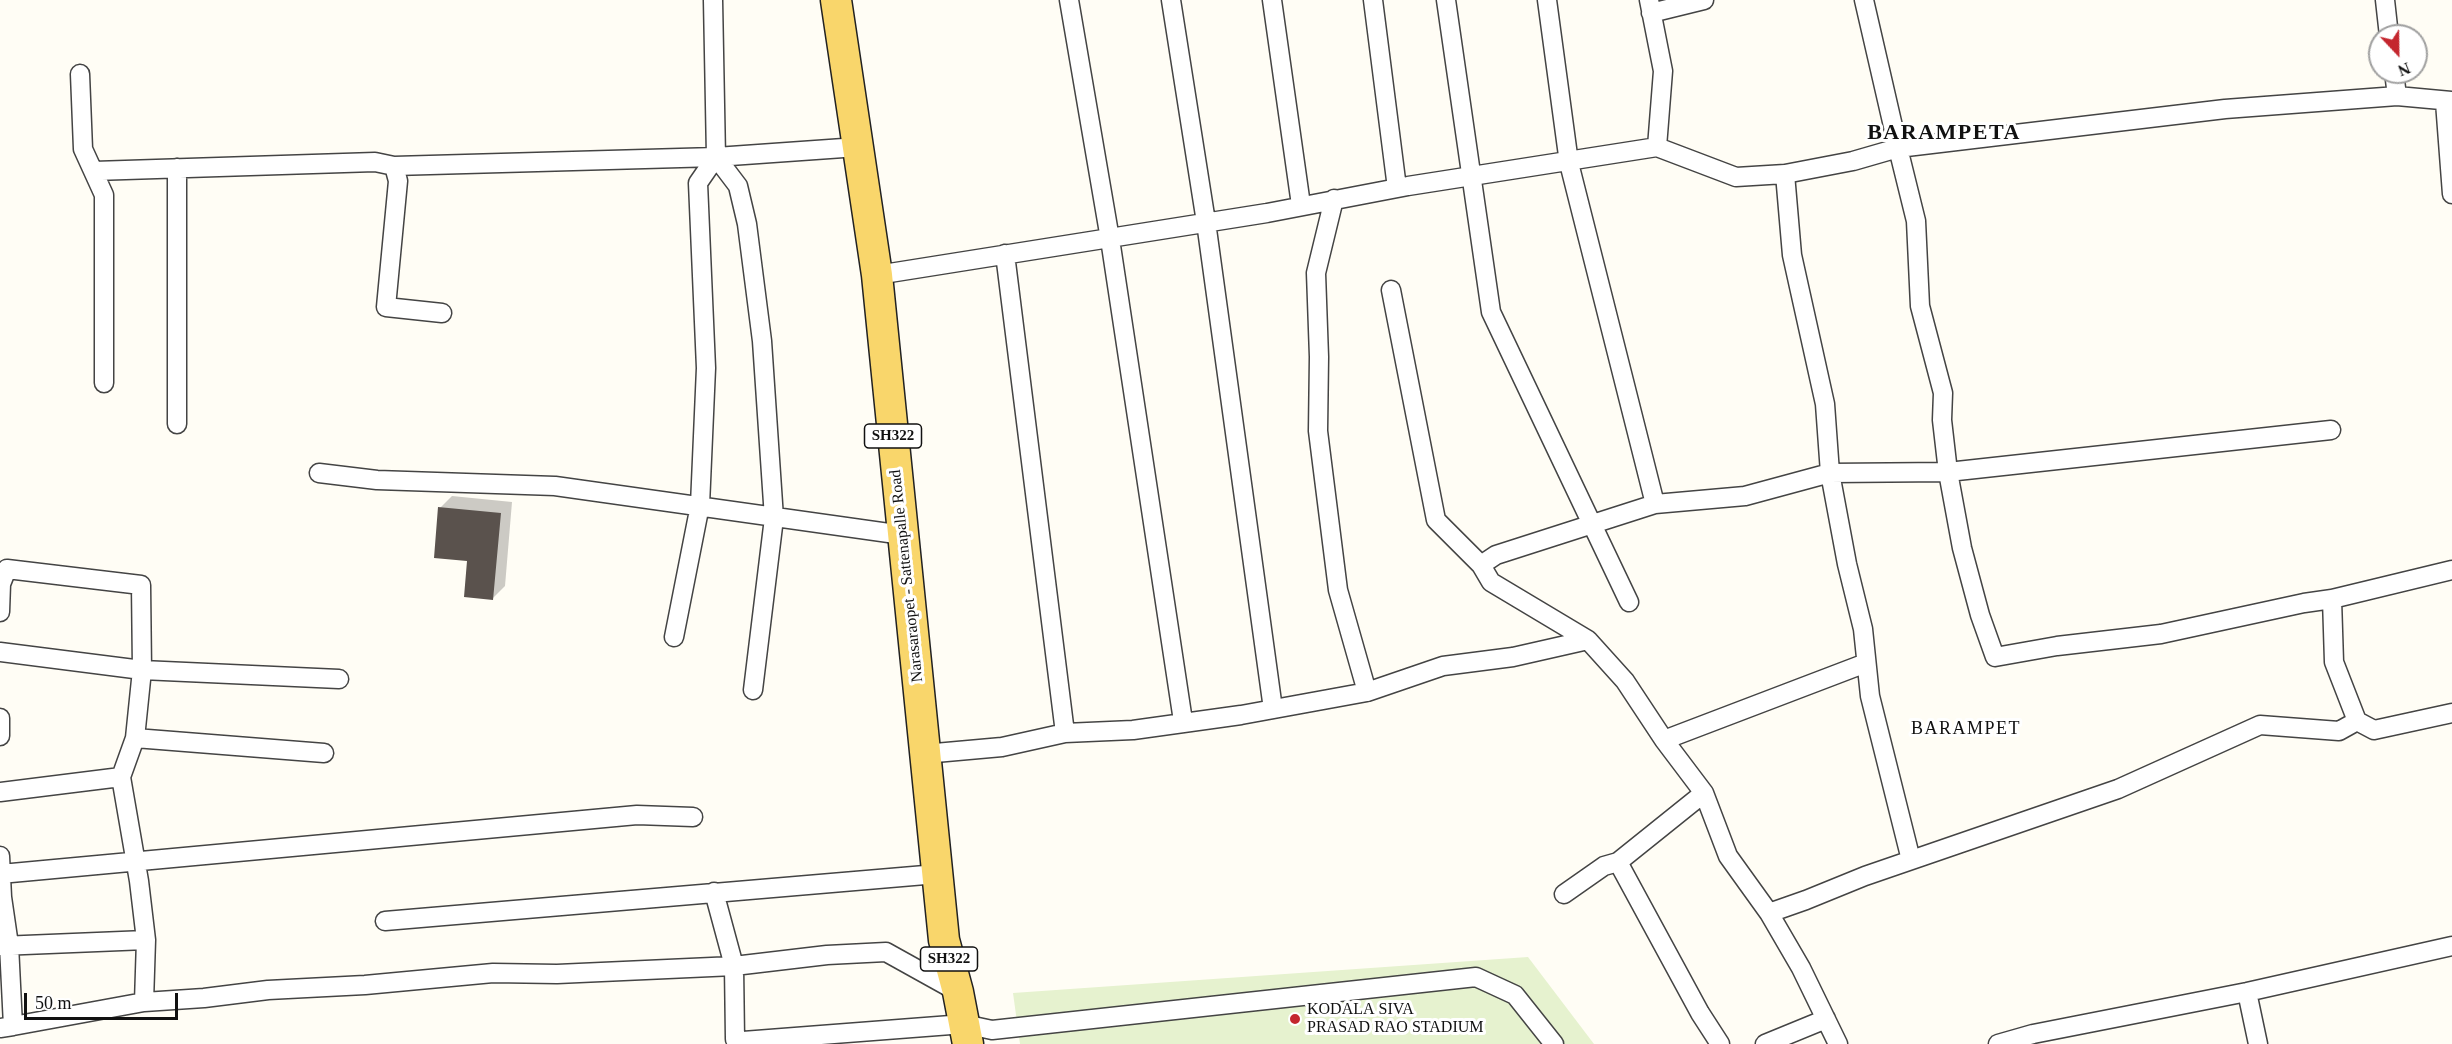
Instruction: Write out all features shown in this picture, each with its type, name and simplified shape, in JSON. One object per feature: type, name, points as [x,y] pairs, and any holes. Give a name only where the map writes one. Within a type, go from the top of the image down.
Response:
[{"type":"main road","name":"Narasaraopet - Sattenapalle Road","points":[[836,0],[877,275],[944,940],[966,1034]]},
{"type":"street","points":[[674,637],[700,505],[706,368],[698,183],[716,157],[713,0]]},
{"type":"street","points":[[1069,0],[1110,238],[1183,722]]},
{"type":"street","points":[[1171,0],[1206,222],[1274,709]]},
{"type":"street","points":[[1272,0],[1301,205]]},
{"type":"street","points":[[1373,0],[1397,188]]},
{"type":"street","points":[[1446,0],[1491,312],[1629,602]]},
{"type":"street","points":[[1547,0],[1569,163],[1655,504]]},
{"type":"street","points":[[1658,147],[1663,71],[1650,7],[1704,0]]},
{"type":"street","points":[[1864,0],[1916,221],[1920,306],[1943,393],[1942,420],[1947,472],[1962,548],[1980,615],[1995,657],[2057,646],[2161,634],[2332,599],[2452,570]]},
{"type":"street","points":[[2385,0],[2388,24]]},
{"type":"street","points":[[80,74],[83,149],[104,195],[104,383]]},
{"type":"street","points":[[2396,84],[2397,96]]},
{"type":"street","points":[[877,275],[1658,147],[1736,177],[1785,174],[1853,161],[1898,148],[2224,109],[2397,96],[2448,101],[2452,194]]},
{"type":"street","points":[[94,171],[375,162],[393,166],[716,157],[858,147]]},
{"type":"street","points":[[716,157],[738,186],[747,224],[762,341],[774,518],[753,690]]},
{"type":"street","points":[[393,166],[398,181],[386,307],[442,313]]},
{"type":"street","points":[[177,168],[177,424]]},
{"type":"street","points":[[1785,174],[1792,255],[1825,404],[1830,473],[1847,564],[1863,629],[1870,696],[1911,860]]},
{"type":"street","points":[[1334,199],[1316,273],[1319,357],[1318,431],[1338,590],[1367,692]]},
{"type":"street","points":[[1005,254],[1065,733]]},
{"type":"street","points":[[1391,290],[1436,520],[1481,565],[1491,582],[1588,640],[1625,681],[1664,740],[1704,793],[1728,856],[1769,913],[1801,968],[1838,1044]]},
{"type":"street","points":[[1481,565],[1496,555],[1655,504],[1745,496],[1830,473],[1947,472],[2331,430]]},
{"type":"street","points":[[319,473],[377,480],[555,486],[903,535]]},
{"type":"street","points":[[0,612],[1,584],[7,569],[141,585],[142,670],[135,738],[121,777],[146,940],[144,1002]]},
{"type":"street","points":[[2332,599],[2334,662],[2357,721],[2374,730],[2452,713]]},
{"type":"street","points":[[924,754],[1002,747],[1065,733],[1133,730],[1274,709],[1367,692],[1443,666],[1513,657],[1588,640]]},
{"type":"street","points":[[0,652],[142,670],[339,679]]},
{"type":"street","points":[[1664,740],[1866,663]]},
{"type":"street","points":[[0,718],[0,736]]},
{"type":"street","points":[[1769,913],[1911,860],[2118,789],[2260,725],[2339,731],[2357,721]]},
{"type":"street","points":[[135,738],[324,753]]},
{"type":"street","points":[[0,792],[121,777]]},
{"type":"street","points":[[1564,894],[1604,866],[1618,862],[1704,793]]},
{"type":"street","points":[[0,874],[637,815],[693,817]]},
{"type":"street","points":[[0,856],[5,945],[6,1027],[144,1002],[268,990],[365,985],[493,973],[557,974],[734,966],[827,955],[886,952],[958,992]]},
{"type":"street","points":[[1618,862],[1700,1013],[1720,1044]]},
{"type":"street","points":[[386,921],[937,874]]},
{"type":"street","points":[[714,892],[734,966],[735,1039],[743,1041],[966,1034],[1476,977],[1515,995],[1554,1044]]},
{"type":"street","points":[[5,945],[146,940]]},
{"type":"street","points":[[1998,1044],[2033,1034],[2247,992],[2452,946]]},
{"type":"street","points":[[2247,992],[2258,1044]]},
{"type":"street","points":[[1765,1044],[1826,1019]]},
{"type":"green space","name":"KODALA SIVA PRASAD RAO STADIUM","points":[[1528,957],[1594,1044],[1020,1044],[1013,993]]},
{"type":"building","points":[[438,507],[501,513],[493,600],[464,597],[467,561],[434,558]]},
{"type":"place","name":"KODALA SIVA PRASAD RAO STADIUM","points":[[1295,1019]]},
{"type":"district","name":"BARAMPETA","points":[[1944,133]]},
{"type":"district","name":"BARAMPET","points":[[1966,729]]}]
